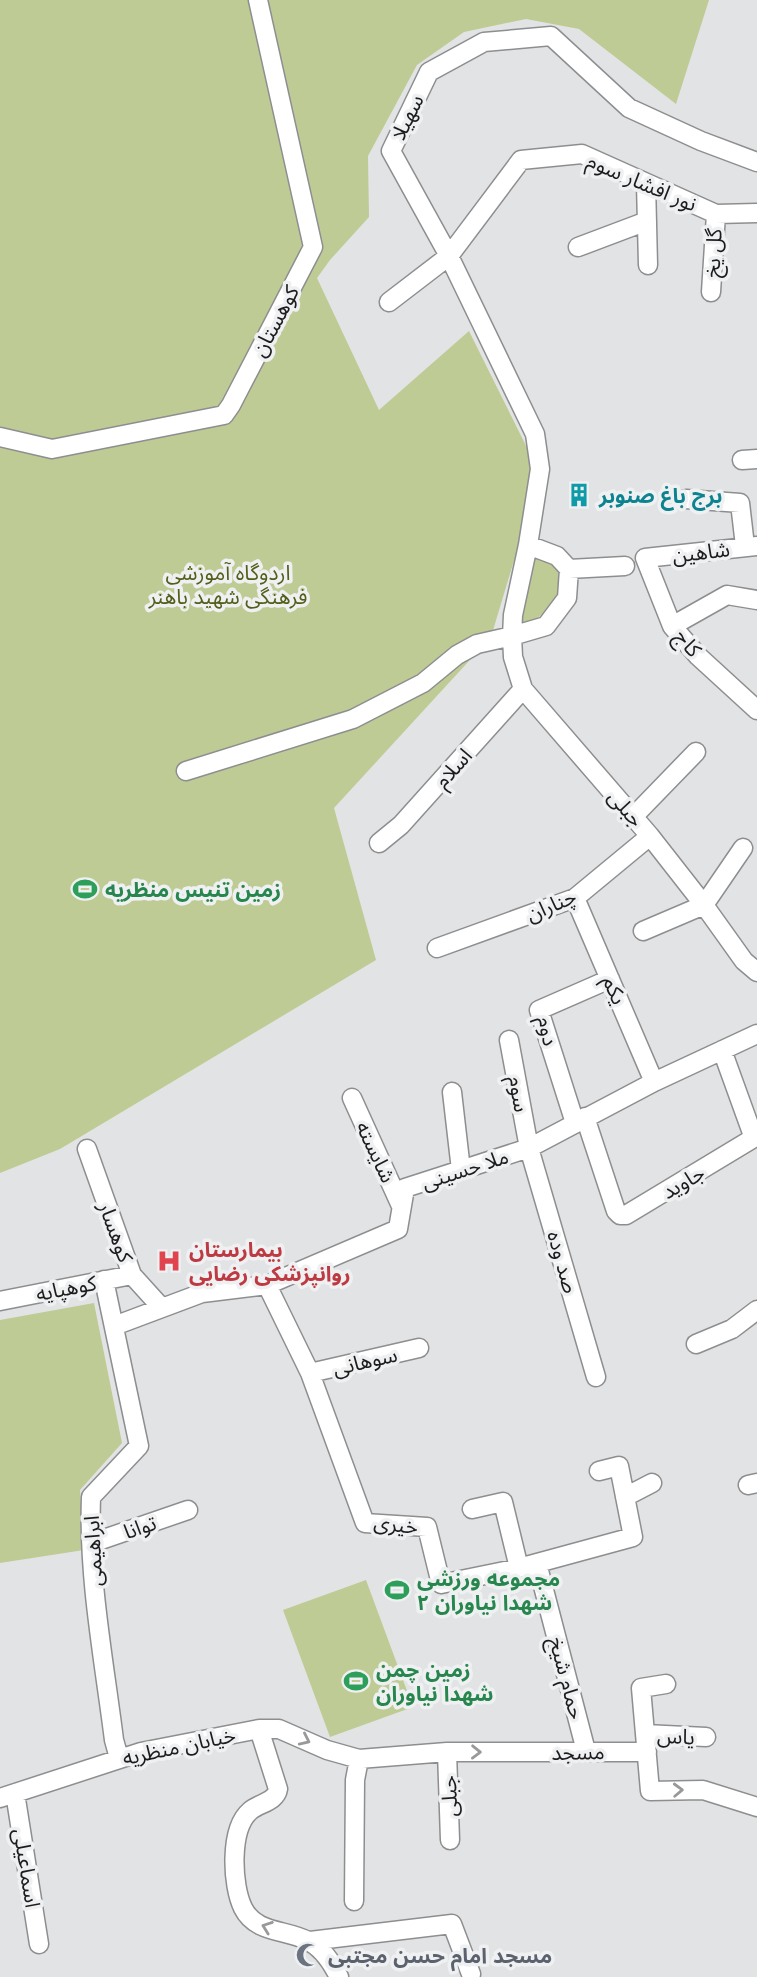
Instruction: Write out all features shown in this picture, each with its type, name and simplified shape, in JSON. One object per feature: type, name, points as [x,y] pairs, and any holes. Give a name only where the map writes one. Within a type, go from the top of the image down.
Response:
[{"type":"street","name":"کوهستان","points":[[0,437],[51,449],[224,415],[231,405],[313,247],[258,0]]},
{"type":"street","name":"سهیلا","points":[[512,636],[540,469],[535,434],[449,256],[391,151],[429,72],[484,42],[551,36],[629,108],[701,141],[757,162]]},
{"type":"street","name":"نور افشار سوم","points":[[389,302],[449,256],[521,160],[582,154],[716,214],[757,213]]},
{"type":"street","points":[[646,183],[648,265]]},
{"type":"street","name":"گل یخ","points":[[711,292],[716,214]]},
{"type":"street","points":[[578,247],[647,221]]},
{"type":"street","points":[[686,499],[740,503],[751,546]]},
{"type":"street","points":[[186,771],[353,719],[423,683],[457,655],[477,644],[547,626],[567,598],[569,569],[557,556],[528,544]]},
{"type":"street","name":"شاهین","points":[[646,558],[751,546]]},
{"type":"street","name":"کاج","points":[[646,558],[672,626],[698,656],[757,710]]},
{"type":"street","points":[[569,569],[625,566]]},
{"type":"street","points":[[672,626],[727,596],[757,600]]},
{"type":"street","name":"جبلی","points":[[512,636],[513,657],[523,689],[650,836],[744,961],[757,972]]},
{"type":"street","name":"اسلام","points":[[379,843],[401,825],[523,689]]},
{"type":"street","points":[[634,817],[696,752]]},
{"type":"street","name":"چناران","points":[[437,948],[575,898],[650,836]]},
{"type":"street","points":[[643,932],[704,905],[743,849]]},
{"type":"street","name":"یکم","points":[[575,898],[654,1082]]},
{"type":"street","name":"دوم","points":[[580,1120],[539,1010],[610,979]]},
{"type":"street","name":"ملا حسینی","points":[[114,1326],[202,1293],[267,1285],[398,1229],[405,1188],[529,1148],[654,1082],[757,1034]]},
{"type":"street","name":"سوم","points":[[509,1040],[529,1148]]},
{"type":"street","name":"جاوید","points":[[580,1120],[616,1211],[620,1215],[626,1215],[752,1139],[722,1050]]},
{"type":"street","points":[[452,1093],[461,1170]]},
{"type":"street","name":"شایسته","points":[[352,1098],[401,1206]]},
{"type":"street","name":"صد وده","points":[[529,1148],[596,1377]]},
{"type":"street","name":"کوهسار","points":[[87,1149],[132,1275],[161,1307]]},
{"type":"street","name":"کوهپایه","points":[[0,1301],[132,1275]]},
{"type":"street","name":"ابراهیمی","points":[[104,1280],[139,1446],[91,1497],[96,1595],[114,1740],[119,1758]]},
{"type":"street","name":"خیری","points":[[267,1285],[310,1373],[365,1523],[427,1527],[441,1584],[519,1568],[633,1537],[625,1497]]},
{"type":"street","points":[[696,1344],[733,1329],[757,1310]]},
{"type":"street","name":"سوهانی","points":[[310,1373],[419,1348]]},
{"type":"street","points":[[599,1471],[619,1466],[625,1497],[652,1483]]},
{"type":"street","points":[[472,1509],[503,1502],[519,1568]]},
{"type":"street","name":"توانا","points":[[92,1543],[188,1510]]},
{"type":"street","name":"حمام شیخ","points":[[537,1563],[586,1751]]},
{"type":"street","name":"یاس","points":[[666,1684],[641,1688],[646,1743],[706,1737]]},
{"type":"street","name":"خیابان منظریه","points":[[8,1796],[141,1752],[259,1730],[279,1729],[327,1750],[359,1759]]},
{"type":"street","points":[[259,1730],[278,1789],[273,1799],[248,1812],[236,1839],[234,1859],[239,1901],[247,1915],[259,1927],[310,1941],[452,1924],[471,1974]]},
{"type":"street","points":[[646,1743],[650,1791],[703,1790],[757,1807]]},
{"type":"street","name":"مسجد","points":[[359,1759],[447,1752],[586,1751],[646,1743]]},
{"type":"street","name":"جبلی","points":[[447,1752],[450,1840]]},
{"type":"street","points":[[354,1901],[355,1780],[359,1759]]},
{"type":"street","name":"اسماعیلی","points":[[8,1796],[39,1944]]},
{"type":"street","points":[[310,1941],[329,1958],[340,1977]]},
{"type":"green space","name":"اردوگاه آموزشی فرهنگی شهید باهنر","points":[[0,0],[709,0],[676,104],[579,29],[526,19],[464,32],[417,65],[368,156],[369,217],[317,278],[379,410],[469,331],[540,474],[491,637],[334,808],[376,960],[60,1149],[0,1173]]},
{"type":"green space","points":[[536,553],[556,565],[559,577],[558,595],[549,608],[525,627],[519,618]]},
{"type":"green space","points":[[94,1303],[122,1443],[80,1490],[84,1550],[0,1563],[0,1320]]},
{"type":"green space","name":"زمین چمن شهدا نیاوران","points":[[366,1580],[413,1707],[330,1737],[283,1610]]},
{"type":"place","name":"برج باغ صنوبر","points":[[579,495]]},
{"type":"place","name":"زمین تنیس منظریه","points":[[85,889]]},
{"type":"place","name":"بیمارستان روانپزشکی رضایی","points":[[169,1261]]},
{"type":"place","name":"مجموعه ورزشی شهدا نیاوران ۲","points":[[397,1590]]},
{"type":"place","name":"زمین چمن شهدا نیاوران","points":[[356,1681]]},
{"type":"place","name":"مسجد امام حسن مجتبی","points":[[308,1955]]}]
